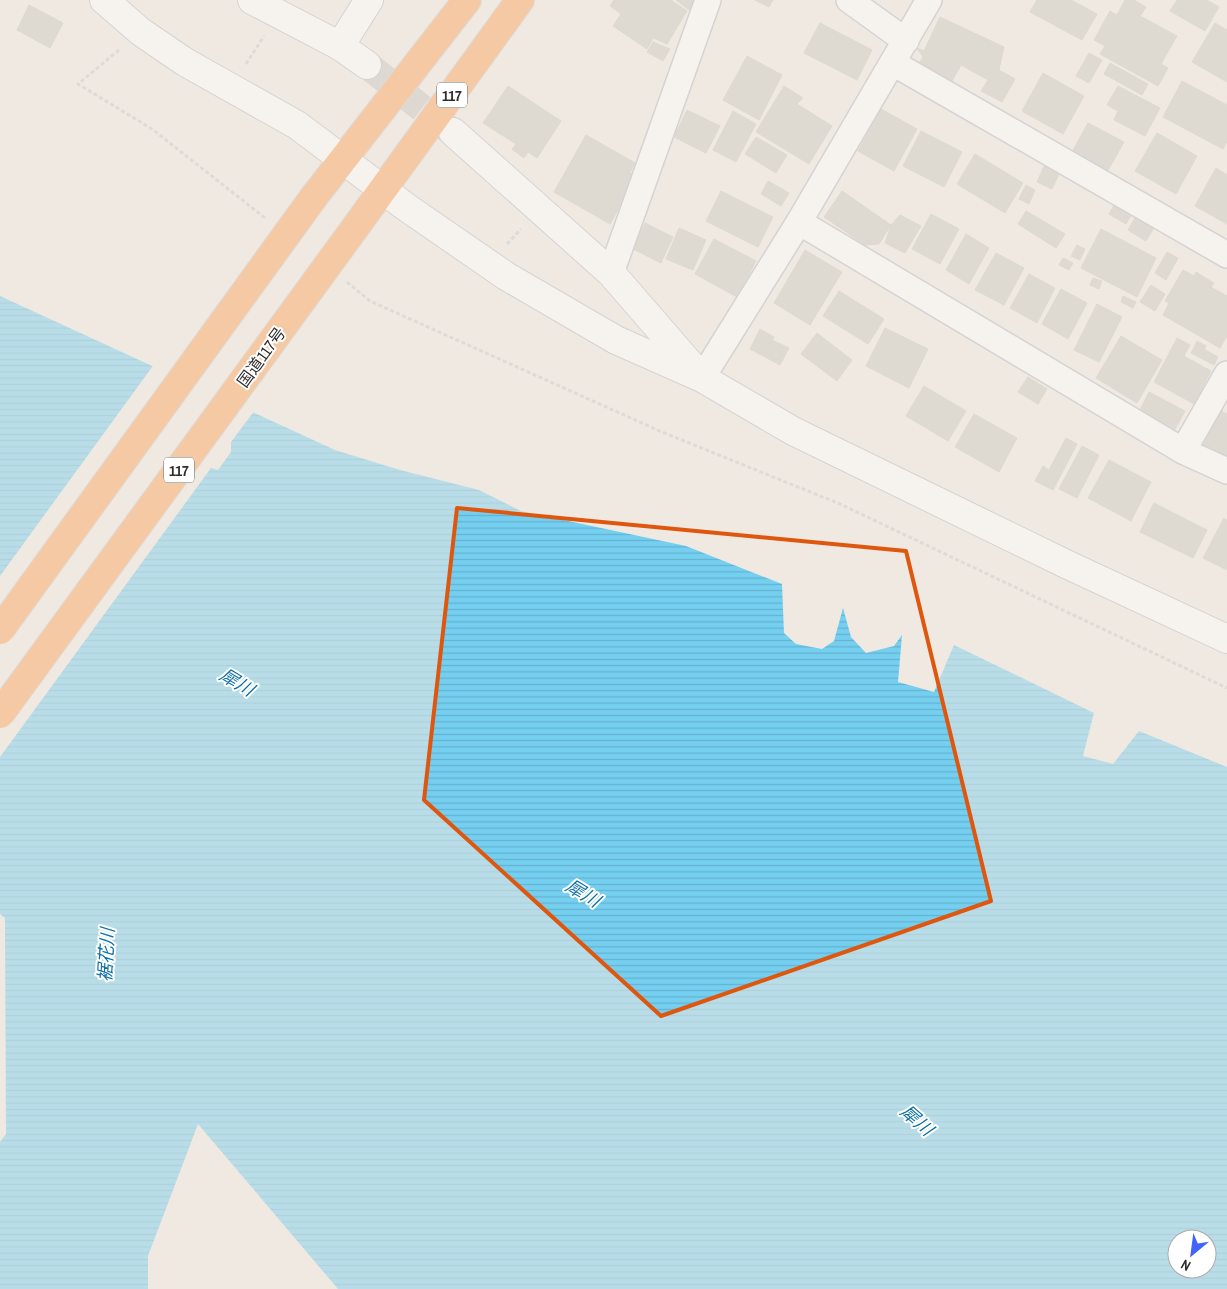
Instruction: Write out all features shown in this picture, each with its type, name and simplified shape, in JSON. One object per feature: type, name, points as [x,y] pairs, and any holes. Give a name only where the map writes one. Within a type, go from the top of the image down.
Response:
[{"type":"highway","points":[[0,630],[313,198],[467,0]]},
{"type":"highway","name":"国道117号","points":[[0,714],[520,0]]},
{"type":"street","points":[[104,0],[141,32],[185,62],[297,125],[383,190],[515,281],[616,340],[702,378],[793,431],[1066,564],[1227,639]]},
{"type":"street","points":[[252,0],[340,46],[367,64]]},
{"type":"street","points":[[340,46],[369,0]]},
{"type":"street","points":[[611,273],[708,0]]},
{"type":"street","points":[[849,0],[906,41]]},
{"type":"street","points":[[702,378],[799,222],[929,0]]},
{"type":"street","points":[[893,63],[1227,255]]},
{"type":"street","points":[[453,132],[611,273],[702,378]]},
{"type":"street","points":[[799,222],[1183,451],[1227,471]]},
{"type":"street","points":[[1183,451],[1227,374]]},
{"type":"path","points":[[141,32],[78,84],[152,129],[269,221]]},
{"type":"path","points":[[246,64],[265,33]]},
{"type":"path","points":[[503,248],[525,224]]},
{"type":"path","points":[[339,276],[370,301],[662,432],[840,504],[1227,688]]},
{"type":"highlighted area","points":[[457,508],[906,551],[991,901],[661,1016],[424,800]]},
{"type":"water","points":[[0,296],[335,450],[400,470],[479,490],[521,511],[686,546],[782,584],[784,633],[796,644],[822,649],[834,641],[843,608],[851,637],[866,653],[894,646],[902,635],[898,682],[934,692],[954,645],[1094,713],[1083,756],[1113,764],[1139,731],[1227,767],[1227,1289],[338,1289],[198,1124],[148,1256],[148,1289],[0,1289],[0,1142],[6,1134],[5,918],[0,914]]},
{"type":"pier","points":[[155,363],[255,410],[231,442],[231,452],[218,470],[211,468],[0,757],[0,576]]},
{"type":"building","points":[[614,0],[671,0],[687,11],[667,44],[653,38],[647,49],[613,26],[621,14],[610,6]]},
{"type":"building","points":[[676,0],[695,0],[689,10]]},
{"type":"building","points":[[755,0],[773,0],[769,7]]},
{"type":"building","points":[[1037,0],[1071,0],[1097,14],[1082,40],[1030,12]]},
{"type":"building","points":[[1125,0],[1134,0],[1146,7],[1140,16],[1177,36],[1161,64],[1168,68],[1158,86],[1100,54],[1105,46],[1094,40],[1110,11],[1117,15]]},
{"type":"building","points":[[1177,0],[1207,0],[1219,7],[1205,31],[1170,11]]},
{"type":"building","points":[[29,5],[63,23],[50,48],[17,30]]},
{"type":"building","points":[[940,17],[1004,47],[999,70],[1015,79],[1002,102],[981,91],[988,80],[961,65],[951,83],[918,65],[923,57],[917,48],[924,51]]},
{"type":"building","points":[[820,23],[872,50],[857,80],[804,53]]},
{"type":"building","points":[[1215,23],[1227,30],[1227,82],[1192,62]]},
{"type":"building","points":[[653,42],[670,49],[663,61],[647,52]]},
{"type":"building","points":[[1089,53],[1102,60],[1089,83],[1076,76]]},
{"type":"building","points":[[747,56],[782,75],[759,120],[723,100]]},
{"type":"building","points":[[1110,63],[1148,84],[1142,95],[1104,74]]},
{"type":"building","points":[[1043,73],[1084,96],[1063,134],[1022,111]]},
{"type":"building","points":[[1182,81],[1227,105],[1227,141],[1223,149],[1163,117]]},
{"type":"building","points":[[508,86],[561,121],[537,158],[528,152],[524,158],[512,149],[516,144],[483,123]]},
{"type":"building","points":[[784,86],[803,98],[797,104],[832,126],[809,164],[756,132]]},
{"type":"building","points":[[1118,86],[1160,108],[1145,136],[1114,120],[1118,111],[1107,105]]},
{"type":"building","points":[[881,109],[917,129],[894,171],[858,151]]},
{"type":"building","points":[[687,110],[720,126],[706,153],[674,137]]},
{"type":"building","points":[[733,111],[756,124],[736,162],[713,150]]},
{"type":"building","points":[[1088,123],[1124,142],[1107,172],[1072,152]]},
{"type":"building","points":[[921,131],[962,152],[944,187],[903,166]]},
{"type":"building","points":[[1157,133],[1197,156],[1176,194],[1135,171]]},
{"type":"building","points":[[586,135],[635,163],[630,173],[641,179],[625,206],[621,204],[610,224],[554,192]]},
{"type":"building","points":[[756,137],[787,155],[776,173],[745,154]]},
{"type":"building","points":[[975,154],[1023,183],[1005,213],[957,184]]},
{"type":"building","points":[[1045,164],[1060,172],[1052,189],[1037,182]]},
{"type":"building","points":[[1216,168],[1227,175],[1227,224],[1195,206]]},
{"type":"building","points":[[768,181],[789,193],[781,206],[761,194]]},
{"type":"building","points":[[1026,185],[1035,190],[1029,204],[1019,199]]},
{"type":"building","points":[[721,191],[773,217],[758,247],[706,221]]},
{"type":"building","points":[[842,191],[891,225],[879,244],[865,245],[824,217]]},
{"type":"building","points":[[1117,200],[1134,210],[1126,224],[1109,214]]},
{"type":"building","points":[[1026,211],[1065,234],[1056,248],[1018,224]]},
{"type":"building","points":[[931,214],[959,229],[940,264],[912,249]]},
{"type":"building","points":[[900,215],[921,226],[905,253],[885,243],[891,225]]},
{"type":"building","points":[[1136,216],[1155,226],[1146,241],[1128,230]]},
{"type":"building","points":[[645,223],[673,237],[661,263],[633,249]]},
{"type":"building","points":[[679,228],[706,240],[693,270],[666,259]]},
{"type":"building","points":[[1101,229],[1156,258],[1137,297],[1081,268]]},
{"type":"building","points":[[966,234],[989,248],[969,284],[946,270]]},
{"type":"building","points":[[714,239],[756,261],[737,297],[695,274]]},
{"type":"building","points":[[1077,245],[1085,249],[1080,260],[1071,256]]},
{"type":"building","points":[[805,250],[842,272],[810,325],[774,303]]},
{"type":"building","points":[[1167,252],[1178,258],[1166,280],[1155,273]]},
{"type":"building","points":[[996,253],[1024,268],[1004,305],[975,290]]},
{"type":"building","points":[[1063,258],[1073,263],[1069,270],[1059,265]]},
{"type":"building","points":[[1183,270],[1194,276],[1196,272],[1214,283],[1211,287],[1227,296],[1227,336],[1220,348],[1163,315],[1169,303],[1165,301]]},
{"type":"building","points":[[1029,274],[1055,288],[1037,323],[1010,308]]},
{"type":"building","points":[[1093,278],[1102,281],[1099,289],[1090,285]]},
{"type":"building","points":[[1151,285],[1165,294],[1155,311],[1140,302]]},
{"type":"building","points":[[1061,289],[1087,303],[1068,339],[1042,324]]},
{"type":"building","points":[[839,291],[884,319],[868,344],[823,316]]},
{"type":"building","points":[[1123,296],[1136,302],[1133,308],[1121,302]]},
{"type":"building","points":[[1097,304],[1122,317],[1099,362],[1074,350]]},
{"type":"building","points":[[885,328],[928,349],[909,388],[866,366]]},
{"type":"building","points":[[760,329],[774,337],[772,340],[789,348],[780,365],[750,349]]},
{"type":"building","points":[[817,333],[852,360],[837,381],[801,354]]},
{"type":"building","points":[[1121,336],[1162,360],[1137,403],[1096,378]]},
{"type":"building","points":[[1177,338],[1190,345],[1184,356],[1211,371],[1194,404],[1154,382]]},
{"type":"building","points":[[1197,341],[1206,346],[1204,349],[1218,357],[1214,365],[1191,353]]},
{"type":"building","points":[[1028,377],[1047,389],[1038,404],[1018,392]]},
{"type":"building","points":[[924,386],[966,411],[948,441],[906,416]]},
{"type":"building","points":[[1149,392],[1185,411],[1174,431],[1139,412]]},
{"type":"building","points":[[1221,411],[1227,414],[1227,461],[1202,448]]},
{"type":"building","points":[[974,414],[1017,438],[999,472],[955,447]]},
{"type":"building","points":[[1066,438],[1077,444],[1053,490],[1035,481],[1043,466],[1049,470]]},
{"type":"building","points":[[1082,446],[1099,455],[1077,498],[1059,489]]},
{"type":"building","points":[[1109,460],[1151,482],[1131,521],[1088,498]]},
{"type":"building","points":[[1154,503],[1207,530],[1193,558],[1140,532]]},
{"type":"building","points":[[1224,518],[1227,520],[1227,570],[1203,558]]},
{"type":"tunnel","points":[[367,65],[452,132]]},
{"type":"water label","name":"犀川","points":[[237,682]]},
{"type":"water label","name":"犀川","points":[[583,893]]},
{"type":"water label","name":"裾花川","points":[[106,955]]},
{"type":"water label","name":"犀川","points":[[917,1120]]}]
